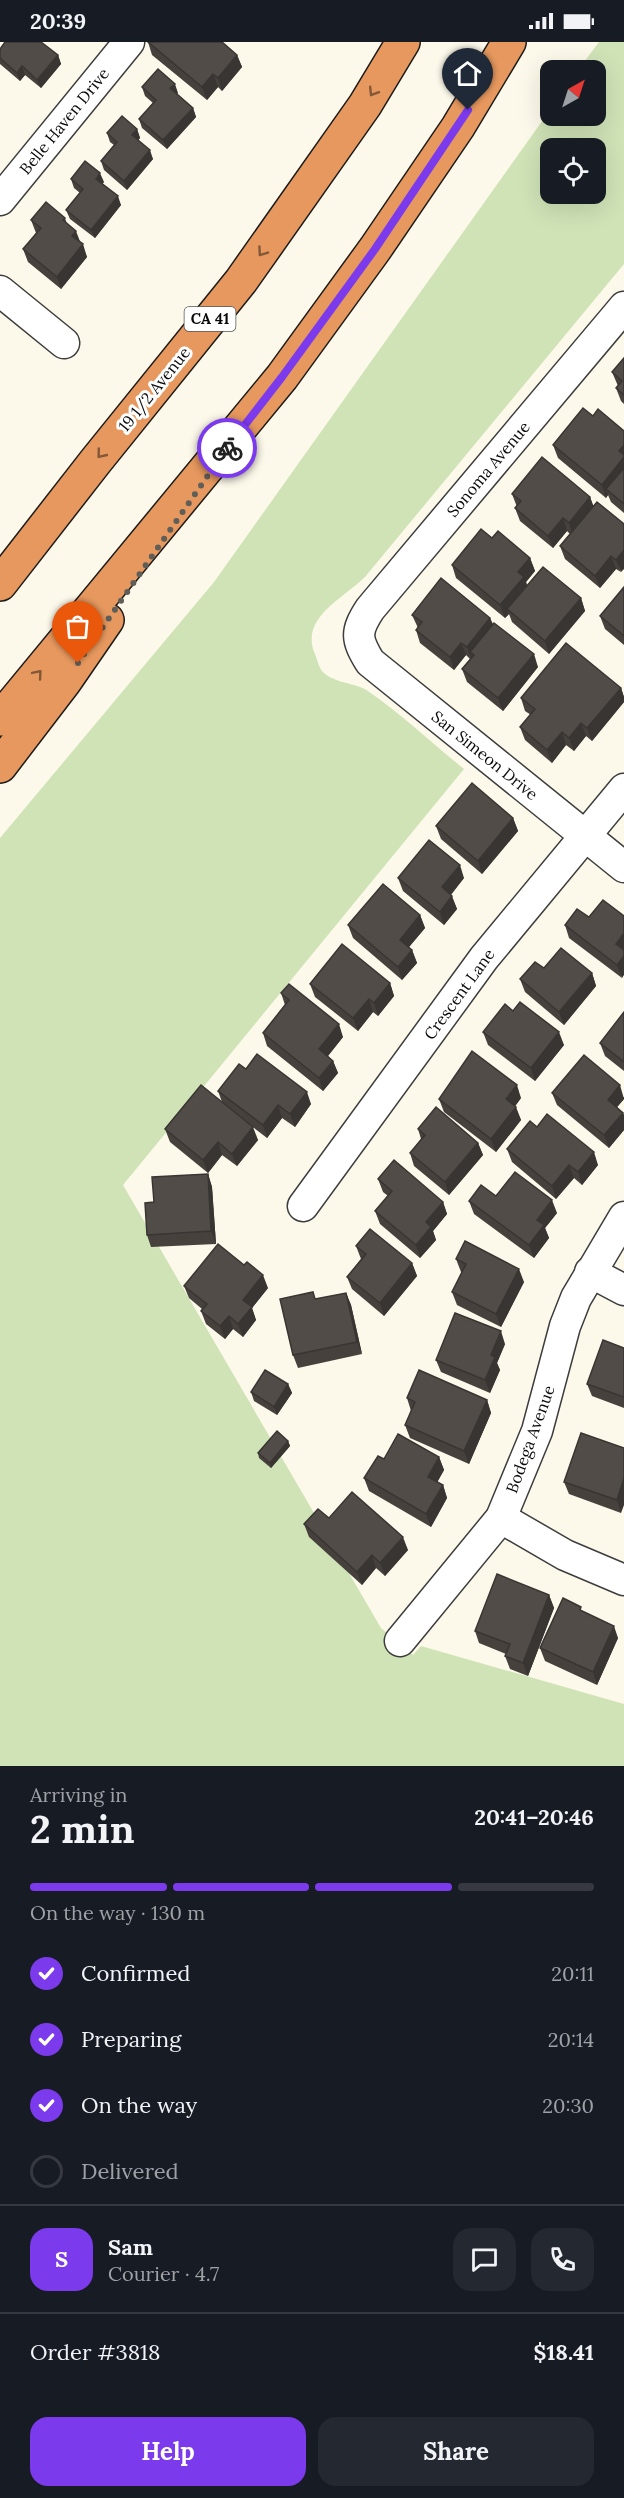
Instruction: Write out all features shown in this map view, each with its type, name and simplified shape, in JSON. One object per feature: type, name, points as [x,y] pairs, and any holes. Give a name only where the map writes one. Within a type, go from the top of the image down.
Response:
[{"type":"highway","name":"19 1/2 Avenue","points":[[0,584],[241,281],[365,105],[404,42]]},
{"type":"highway","points":[[0,719],[282,377],[375,249],[458,127],[509,42]]},
{"type":"highway","points":[[0,766],[65,681],[232,440]]},
{"type":"street","name":"Belle Haven Drive","points":[[0,200],[124,44]]},
{"type":"street","points":[[0,291],[64,343]]},
{"type":"street","name":"Sonoma Avenue","points":[[357,635],[370,609],[624,307]]},
{"type":"street","name":"San Simeon Drive","points":[[357,635],[370,662],[624,867]]},
{"type":"street","name":"Crescent Lane","points":[[303,1206],[484,958],[624,789]]},
{"type":"street","name":"Bodega Avenue","points":[[400,1641],[501,1518],[537,1431],[565,1326],[590,1272],[624,1217]]},
{"type":"street","points":[[590,1272],[624,1290]]},
{"type":"street","points":[[501,1518],[565,1556],[624,1580]]},
{"type":"green space","points":[[599,42],[624,42],[624,264],[365,577],[326,610],[318,619],[313,630],[312,641],[322,671],[338,681],[368,691],[464,769],[123,1185],[381,1628],[413,1655],[421,1646],[624,1704],[624,1766],[0,1766],[0,838],[214,582],[540,124],[540,126],[606,126],[606,60],[586,60]]},
{"type":"building","points":[[5,42],[41,42],[58,55],[37,80],[22,66],[17,73],[0,58],[0,49]]},
{"type":"building","points":[[148,42],[222,42],[237,55],[218,78],[213,74],[202,87]]},
{"type":"building","points":[[158,69],[175,84],[170,88],[193,108],[163,140],[139,119],[156,100],[142,87]]},
{"type":"building","points":[[122,116],[137,129],[132,135],[150,150],[124,181],[101,161],[117,142],[107,133]]},
{"type":"building","points":[[85,161],[100,173],[96,179],[118,196],[91,230],[66,210],[83,189],[71,179]]},
{"type":"building","points":[[46,202],[65,218],[63,220],[76,231],[72,236],[83,244],[57,277],[23,249],[41,228],[31,220]]},
{"type":"building","points":[[624,358],[624,395],[616,388],[622,381],[612,372]]},
{"type":"building","points":[[583,408],[593,416],[598,409],[624,431],[624,445],[619,451],[624,457],[602,485],[553,445]]},
{"type":"building","points":[[542,457],[590,497],[569,523],[563,518],[548,536],[515,508],[521,501],[512,494]]},
{"type":"building","points":[[624,468],[624,504],[606,489]]},
{"type":"building","points":[[597,502],[624,524],[624,550],[616,560],[611,556],[595,576],[560,546]]},
{"type":"building","points":[[481,529],[492,538],[498,531],[530,558],[518,572],[524,577],[500,605],[452,565]]},
{"type":"building","points":[[543,567],[581,598],[545,641],[507,609]]},
{"type":"building","points":[[441,578],[490,618],[467,647],[461,643],[450,657],[416,630],[422,622],[412,615]]},
{"type":"building","points":[[624,587],[624,636],[600,616]]},
{"type":"building","points":[[494,623],[534,654],[498,698],[462,669],[474,655],[470,652]]},
{"type":"building","points":[[566,643],[621,688],[587,728],[581,723],[569,738],[562,732],[547,750],[520,727],[535,709],[521,698]]},
{"type":"building","points":[[472,783],[513,818],[478,861],[436,826]]},
{"type":"building","points":[[429,840],[460,865],[442,887],[452,896],[440,912],[398,878]]},
{"type":"building","points":[[383,884],[420,915],[400,940],[412,950],[398,967],[348,925]]},
{"type":"building","points":[[603,900],[624,916],[624,933],[616,944],[624,950],[624,956],[617,965],[565,925],[577,909],[589,917]]},
{"type":"building","points":[[342,944],[390,983],[374,1003],[369,999],[353,1018],[310,984]]},
{"type":"building","points":[[561,948],[592,973],[559,1012],[520,979],[535,962],[544,968]]},
{"type":"building","points":[[289,984],[339,1024],[319,1049],[333,1061],[319,1078],[263,1033],[289,1000],[281,993]]},
{"type":"building","points":[[520,1002],[559,1032],[531,1068],[483,1032],[505,1004],[513,1011]]},
{"type":"building","points":[[624,1012],[624,1062],[600,1043]]},
{"type":"building","points":[[472,1051],[517,1085],[506,1099],[516,1107],[491,1139],[439,1099]]},
{"type":"building","points":[[257,1054],[307,1092],[290,1114],[278,1105],[263,1125],[218,1091],[239,1064],[246,1069]]},
{"type":"building","points":[[584,1055],[620,1085],[608,1100],[623,1113],[604,1135],[552,1093]]},
{"type":"building","points":[[201,1085],[253,1127],[232,1154],[218,1142],[203,1160],[165,1129]]},
{"type":"building","points":[[436,1107],[478,1143],[445,1182],[410,1153],[425,1135],[418,1129]]},
{"type":"building","points":[[547,1114],[594,1152],[578,1172],[569,1165],[552,1186],[507,1149],[530,1121],[537,1127]]},
{"type":"building","points":[[394,1160],[443,1202],[426,1222],[431,1227],[416,1245],[375,1211],[392,1191],[378,1179]]},
{"type":"building","points":[[515,1172],[552,1200],[537,1220],[544,1225],[529,1245],[469,1201],[481,1185],[496,1196]]},
{"type":"building","points":[[208,1174],[211,1231],[147,1235],[145,1203],[154,1202],[152,1177]]},
{"type":"building","points":[[370,1229],[412,1263],[380,1303],[347,1277],[366,1254],[356,1246]]},
{"type":"building","points":[[465,1241],[519,1269],[496,1314],[452,1292],[466,1264],[456,1259]]},
{"type":"building","points":[[218,1244],[244,1265],[247,1262],[263,1275],[243,1300],[252,1307],[238,1324],[229,1316],[220,1326],[201,1311],[207,1304],[184,1286]]},
{"type":"building","points":[[313,1292],[315,1299],[346,1293],[357,1342],[293,1355],[280,1299]]},
{"type":"building","points":[[455,1313],[501,1331],[491,1355],[495,1357],[485,1380],[436,1360]]},
{"type":"building","points":[[603,1340],[624,1348],[624,1397],[587,1384]]},
{"type":"building","points":[[265,1370],[288,1384],[274,1407],[251,1392]]},
{"type":"building","points":[[419,1370],[487,1400],[464,1451],[405,1425],[415,1402],[407,1398]]},
{"type":"building","points":[[277,1431],[288,1441],[270,1463],[258,1453]]},
{"type":"building","points":[[581,1433],[624,1448],[624,1478],[617,1500],[564,1482]]},
{"type":"building","points":[[398,1434],[439,1457],[428,1477],[443,1485],[426,1514],[364,1478],[378,1456],[384,1459]]},
{"type":"building","points":[[352,1492],[403,1537],[380,1563],[372,1555],[357,1572],[304,1524],[318,1509],[329,1518]]},
{"type":"building","points":[[497,1574],[549,1595],[523,1663],[505,1656],[510,1644],[475,1631]]},
{"type":"building","points":[[563,1598],[581,1607],[580,1610],[614,1626],[593,1672],[540,1648]]},
{"type":"way so far","points":[[78,663],[227,448]]},
{"type":"route","points":[[227,448],[375,249],[468,110]]}]
